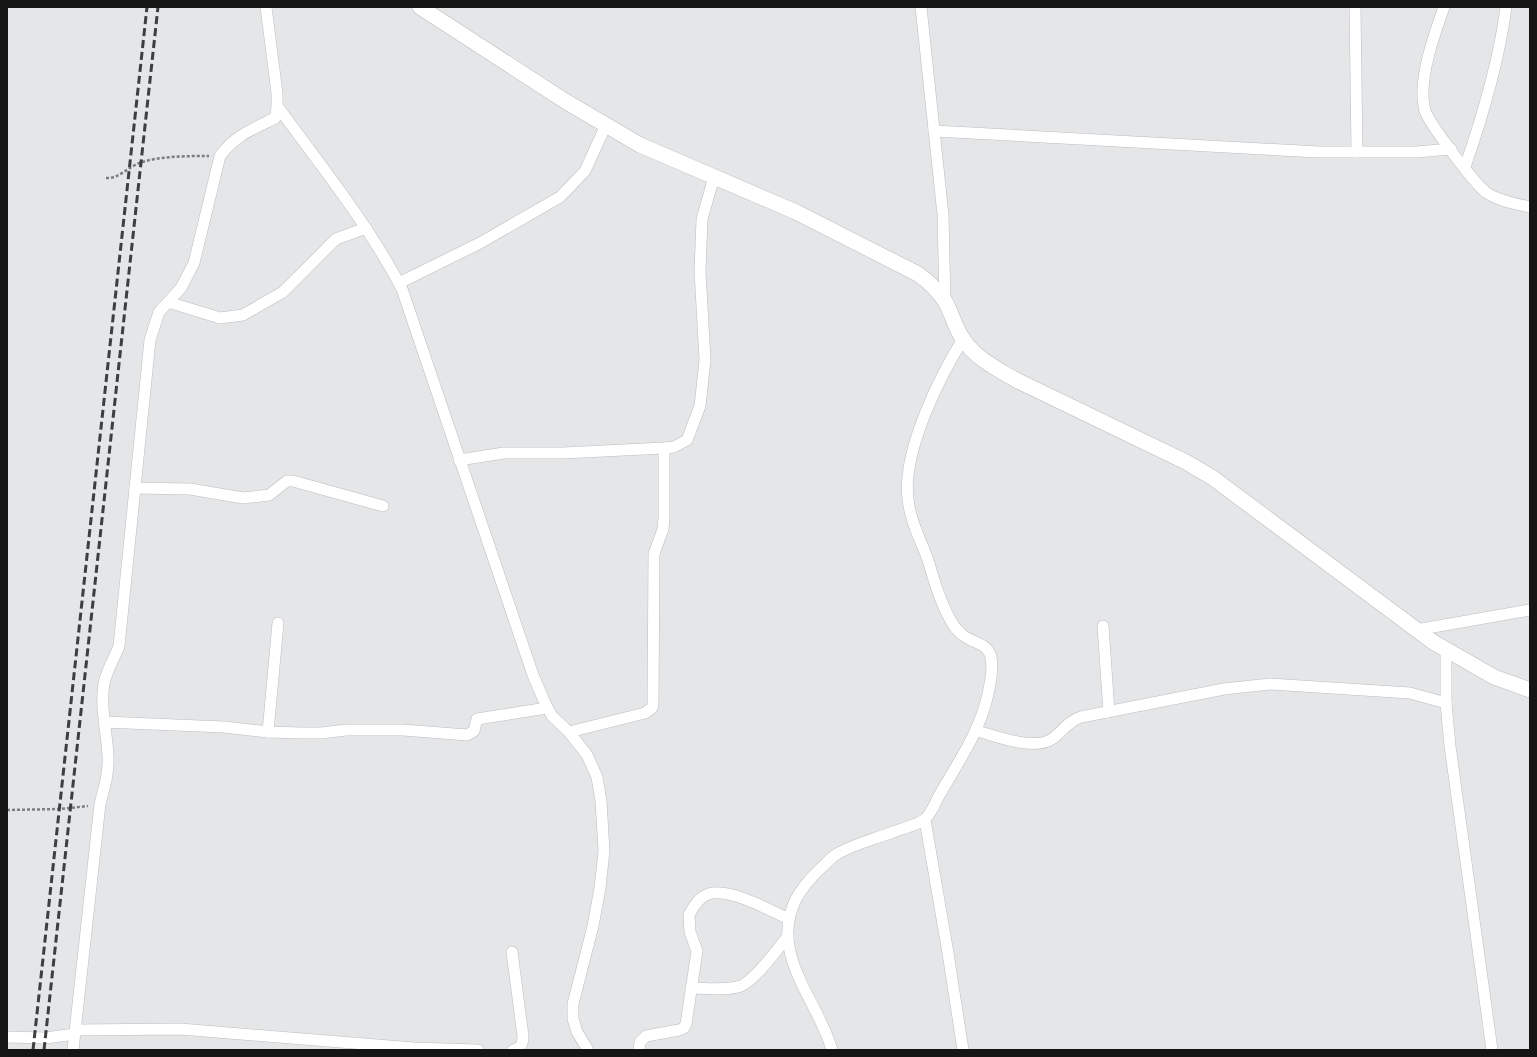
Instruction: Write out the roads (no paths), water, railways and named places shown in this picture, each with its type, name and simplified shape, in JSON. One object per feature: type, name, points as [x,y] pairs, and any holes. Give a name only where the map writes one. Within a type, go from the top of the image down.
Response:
[{"type":"street","points":[[73,1050],[100,804],[108,771],[108,758],[102,708],[104,684],[107,673],[119,646],[150,340],[159,312],[181,288],[194,263],[220,156],[226,148],[248,130],[275,118],[278,107],[266,7]]},
{"type":"street","points":[[420,7],[565,101],[640,145],[796,212],[918,274],[928,281],[945,302],[963,339],[980,357],[1016,380],[1186,462],[1213,478],[1416,630],[1446,650],[1494,677],[1530,690]]},
{"type":"street","points":[[921,7],[943,215],[945,302]]},
{"type":"street","points":[[1354,7],[1357,152]]},
{"type":"street","points":[[1444,7],[1432,48],[1422,96],[1425,110],[1430,121],[1481,188],[1488,194],[1499,199],[1530,207]]},
{"type":"street","points":[[1465,167],[1483,114],[1506,7]]},
{"type":"street","points":[[278,107],[366,228],[386,258],[399,283],[533,675],[552,716],[569,732],[587,755],[597,777],[603,822],[604,851],[600,888],[593,926],[573,1004],[573,1020],[577,1032],[588,1050]]},
{"type":"street","points":[[399,283],[480,243],[560,197],[585,171],[606,126]]},
{"type":"street","points":[[934,131],[1318,152],[1422,152],[1451,149]]},
{"type":"street","points":[[459,460],[504,453],[664,448],[674,447],[686,440],[700,406],[705,360],[700,271],[702,219],[714,177]]},
{"type":"street","points":[[168,302],[220,318],[229,318],[243,314],[283,292],[336,239],[366,228]]},
{"type":"street","points":[[832,1050],[795,970],[790,955],[788,936],[789,919],[800,890],[836,854],[925,820],[977,731],[988,695],[992,673],[991,655],[988,648],[959,632],[951,621],[940,597],[915,526],[908,499],[911,455],[919,430],[945,370],[963,339]]},
{"type":"street","points":[[569,732],[645,713],[652,708],[654,554],[663,529],[664,448]]},
{"type":"street","points":[[135,488],[190,489],[243,498],[269,495],[287,481],[293,481],[383,506]]},
{"type":"street","points":[[1416,630],[1530,610]]},
{"type":"street","points":[[268,732],[278,623]]},
{"type":"street","points":[[1103,626],[1110,712]]},
{"type":"street","points":[[1446,650],[1446,703],[1450,746],[1492,1050]]},
{"type":"street","points":[[977,731],[1019,742],[1042,744],[1052,739],[1075,719],[1224,689],[1270,684],[1410,693],[1446,703]]},
{"type":"street","points":[[104,722],[224,727],[268,732],[321,733],[346,730],[403,730],[467,735],[474,731],[477,719],[548,708]]},
{"type":"street","points":[[925,820],[963,1050]]},
{"type":"street","points":[[639,1050],[640,1042],[646,1036],[684,1028],[697,951],[690,932],[689,915],[702,898],[712,893],[724,894],[749,902],[789,919]]},
{"type":"street","points":[[691,988],[726,988],[742,985],[751,978],[788,936]]},
{"type":"street","points":[[512,952],[523,1036],[523,1043],[520,1048],[513,1050]]},
{"type":"street","points":[[7,1037],[45,1038],[75,1032],[180,1029],[414,1048],[478,1050]]},
{"type":"railway","points":[[33,1050],[147,7]]},
{"type":"railway","points":[[44,1050],[158,7]]}]
